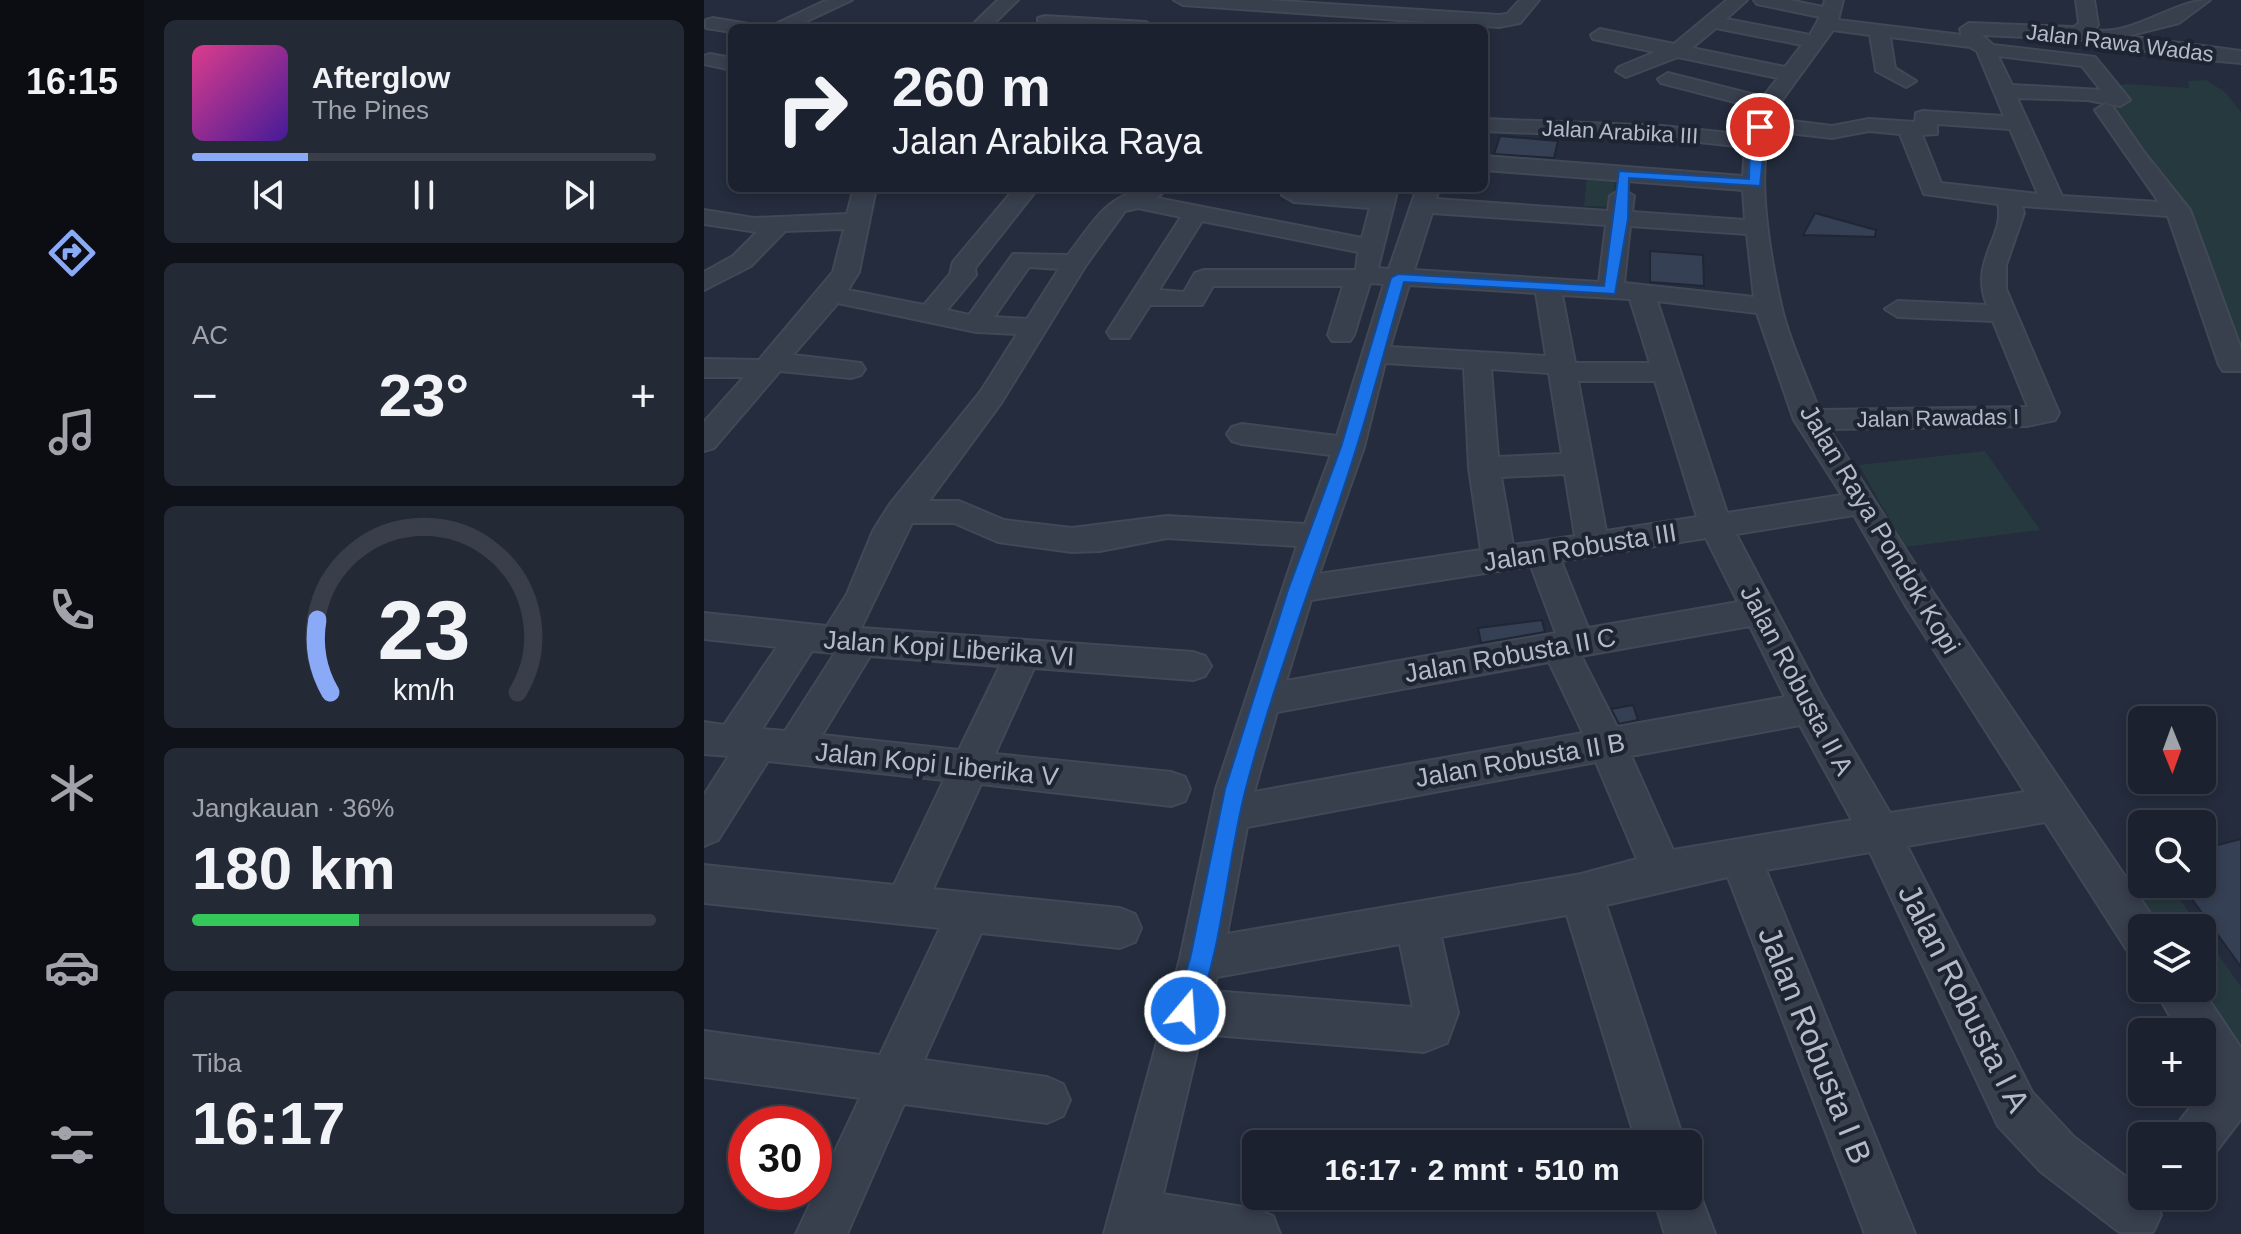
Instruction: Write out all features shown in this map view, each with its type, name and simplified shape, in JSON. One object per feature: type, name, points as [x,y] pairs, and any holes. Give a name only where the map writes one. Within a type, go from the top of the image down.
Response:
[{"type":"street","points":[[786,24],[843,0]]},
{"type":"street","points":[[982,24],[1009,0]]},
{"type":"street","points":[[1043,24],[1068,0]]},
{"type":"street","points":[[1172,19],[1185,0],[1369,20],[1505,21],[1513,19],[1530,0]]},
{"type":"street","points":[[1626,71],[1680,49],[1738,0]]},
{"type":"street","points":[[1763,0],[1827,20],[1879,31],[2088,61],[2120,100],[2087,94],[2005,91]]},
{"type":"street","points":[[2067,27],[2089,25],[2085,0]]},
{"type":"street","points":[[2107,37],[2172,19],[2201,0]]},
{"type":"street","points":[[1711,22],[1827,20]]},
{"type":"street","points":[[1762,124],[1789,74],[1827,20]]},
{"type":"street","points":[[713,24],[728,26]]},
{"type":"street","name":"Jalan Rawa Wadas","points":[[1980,45],[1969,29],[2067,27],[2186,52],[2241,57]]},
{"type":"street","points":[[1879,31],[1883,66],[1891,76],[1906,81]]},
{"type":"street","points":[[1600,35],[1680,49],[1789,74]]},
{"type":"street","points":[[1980,45],[2005,91],[2053,202]]},
{"type":"street","points":[[706,61],[728,64]]},
{"type":"street","points":[[1662,132],[1675,81],[1762,124],[1832,132],[1869,125],[1929,129],[1923,117],[2018,123]]},
{"type":"street","points":[[2105,110],[2134,155],[2178,210],[2233,365]]},
{"type":"street","name":"Jalan Arabika III","points":[[1488,125],[1662,132],[1762,124]]},
{"type":"street","name":"Jalan Raya Pondok Kopi","points":[[1762,124],[1755,184],[1757,228],[1768,306],[1808,420],[1863,503],[1918,597],[2128,915]]},
{"type":"street","points":[[1909,128],[1932,189],[2053,202],[2178,210]]},
{"type":"street","points":[[1610,291],[1622,219],[1623,174],[1618,130]]},
{"type":"street","points":[[1488,163],[1755,184]]},
{"type":"street","points":[[1576,215],[1578,171]]},
{"type":"street","points":[[704,441],[832,294],[846,272],[864,192]]},
{"type":"street","points":[[930,314],[963,275],[962,267],[1024,192]]},
{"type":"street","points":[[704,828],[748,743],[854,613],[889,531],[901,512],[984,406],[1075,263],[1117,206],[1150,193],[1201,202],[1370,247]]},
{"type":"street","points":[[1255,1234],[1131,1224],[1201,959],[1231,813],[1262,700],[1297,590],[1349,447],[1374,354],[1370,247],[1384,195],[1294,195]]},
{"type":"street","points":[[1341,335],[1373,277],[1426,196],[1576,215],[1757,228]]},
{"type":"street","name":"Jalan Rawadas I","points":[[1808,420],[2045,413],[2000,313],[1992,278],[2012,213],[2008,198]]},
{"type":"street","points":[[1120,332],[1201,202]]},
{"type":"street","points":[[704,217],[754,225],[859,221]]},
{"type":"street","points":[[704,282],[742,261],[778,224]]},
{"type":"street","points":[[976,324],[1022,259],[1075,263]]},
{"type":"street","points":[[1141,297],[1193,300],[1204,278],[1373,277],[1641,292],[1768,306]]},
{"type":"street","points":[[1548,287],[1593,545]]},
{"type":"street","name":"Jalan Robusta II A","points":[[1641,292],[1716,526],[1809,708],[1880,832]]},
{"type":"street","points":[[832,294],[976,324],[1035,327]]},
{"type":"street","points":[[1898,309],[2000,313]]},
{"type":"street","points":[[1374,354],[1478,370],[1562,374],[1666,372]]},
{"type":"street","points":[[704,368],[771,366],[851,369]]},
{"type":"street","points":[[1478,370],[1484,468],[1499,560]]},
{"type":"street","points":[[1242,434],[1349,447]]},
{"type":"street","points":[[1484,468],[1578,463]]},
{"type":"street","name":"Jalan Robusta III","points":[[1297,590],[1863,503]]},
{"type":"street","points":[[901,512],[959,512],[998,531],[1072,540],[1100,539],[1167,527],[1317,536]]},
{"type":"street","points":[[1542,553],[1567,644],[1662,871]]},
{"type":"street","name":"Jalan Robusta II C","points":[[1262,700],[1759,611]]},
{"type":"street","name":"Jalan Kopi Liberika VI","points":[[704,626],[833,639],[1193,666]]},
{"type":"street","points":[[748,743],[833,639]]},
{"type":"street","points":[[905,905],[1023,654]]},
{"type":"street","name":"Jalan Robusta II B","points":[[1231,813],[1809,708]]},
{"type":"street","name":"Jalan Kopi Liberika V","points":[[748,743],[1171,789]]},
{"type":"street","points":[[1201,959],[1581,893],[1662,871],[1740,856],[2053,804]]},
{"type":"street","name":"Jalan Robusta I A","points":[[1880,832],[2015,1109],[2057,1154],[2136,1215]]},
{"type":"street","name":"Jalan Robusta I B","points":[[1740,856],[1890,1234]]},
{"type":"street","points":[[704,884],[1120,928]]},
{"type":"street","points":[[1581,893],[1657,1130]]},
{"type":"street","points":[[821,1234],[969,912]]},
{"type":"street","points":[[1185,1011],[1424,1030],[1431,1027],[1436,1013],[1417,923]]},
{"type":"street","points":[[2185,1002],[2240,1087],[2210,1122]]},
{"type":"street","points":[[704,1054],[1047,1100]]},
{"type":"street","points":[[1682,1210],[1690,1234]]},
{"type":"green space","points":[[2206,80],[2225,92],[2241,112],[2241,369],[2187,215],[2133,156],[2103,88],[2126,84],[2189,88],[2188,81]]},
{"type":"green space","points":[[1587,177],[1615,179],[1613,207],[1584,206]]},
{"type":"green space","points":[[1985,451],[2040,530],[1905,547],[1859,465]]},
{"type":"green space","points":[[2128,892],[2128,898],[2179,898],[2190,914],[2131,914],[2115,895]]},
{"type":"green space","points":[[2216,951],[2241,987],[2241,1089],[2216,1050],[2216,1018],[2195,1018],[2185,1002],[2216,1002]]},
{"type":"building","points":[[1500,136],[1558,141],[1554,158],[1494,154]]},
{"type":"building","points":[[1815,213],[1876,230],[1875,237],[1803,235]]},
{"type":"building","points":[[1650,251],[1703,255],[1704,286],[1650,282]]},
{"type":"building","points":[[1542,620],[1545,632],[1481,643],[1478,628]]},
{"type":"building","points":[[1633,705],[1638,720],[1619,724],[1611,709]]},
{"type":"building","points":[[2241,839],[2241,967],[2216,932],[2216,914],[2203,914],[2191,898],[2216,898],[2216,845]]},
{"type":"route","points":[[1185,1011],[1201,959],[1235,789],[1297,590],[1349,447],[1398,278],[1610,291],[1622,219],[1623,174],[1755,184],[1756,142],[1760,127]]}]
